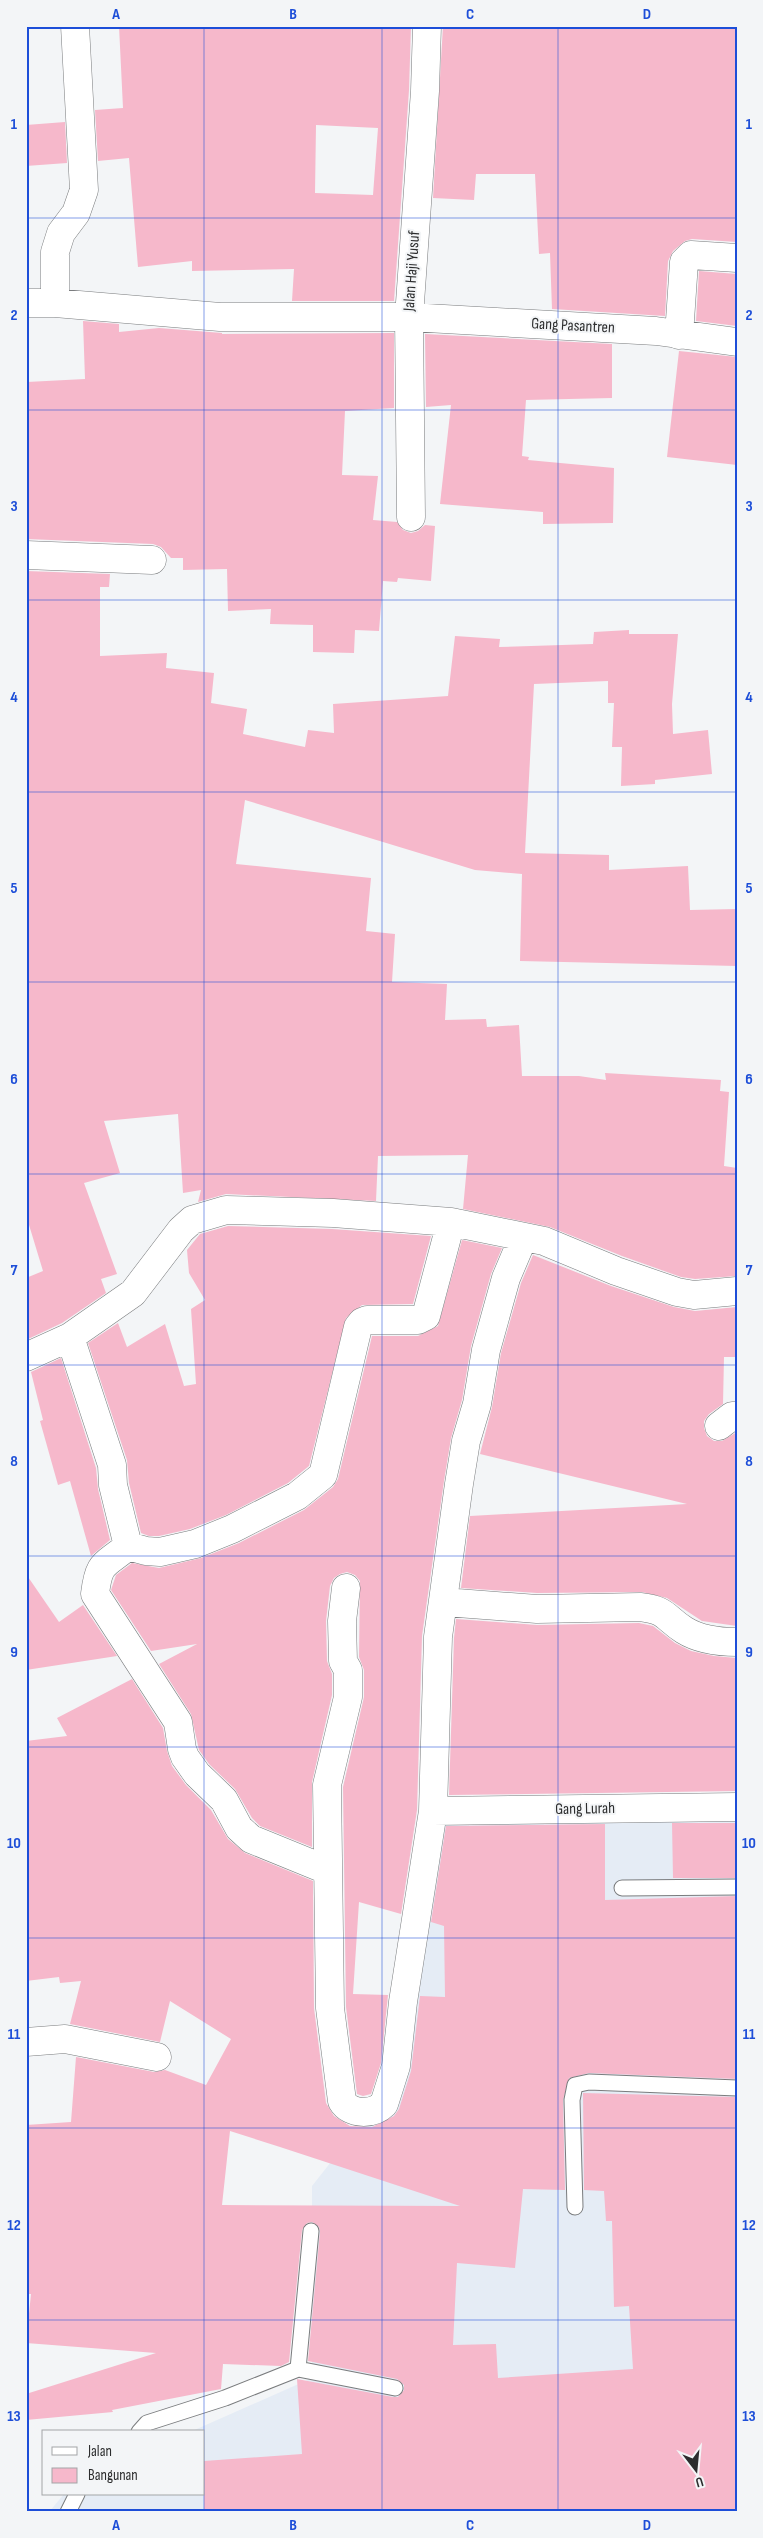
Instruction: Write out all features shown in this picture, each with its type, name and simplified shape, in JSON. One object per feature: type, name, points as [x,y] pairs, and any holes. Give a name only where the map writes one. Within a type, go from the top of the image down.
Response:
[{"type":"street","points":[[55,303],[55,252],[61,233],[76,213],[84,190],[75,26]]},
{"type":"street","name":"Jalan Haji Yusuf","points":[[411,517],[409,317],[425,91],[426,26]]},
{"type":"street","points":[[679,334],[684,262],[687,257],[691,255],[737,258]]},
{"type":"street","name":"Gang Pasantren","points":[[26,303],[55,303],[220,317],[409,317],[656,331],[737,342]]},
{"type":"street","points":[[26,555],[152,560]]},
{"type":"street","points":[[26,1357],[70,1337],[133,1293],[181,1230],[192,1220],[226,1210],[248,1209],[451,1222],[544,1242],[616,1272],[677,1292],[694,1295],[737,1290]]},
{"type":"street","points":[[327,1870],[251,1839],[239,1828],[224,1800],[197,1774],[186,1758],[182,1749],[178,1722],[96,1594],[97,1575],[104,1562],[128,1546],[146,1551],[160,1552],[195,1544],[297,1496],[323,1474],[358,1327],[367,1320],[418,1320],[426,1316],[451,1222]]},
{"type":"street","points":[[346,1588],[342,1621],[343,1661],[348,1670],[348,1697],[327,1785],[330,2008],[342,2101],[346,2108],[354,2111],[372,2111],[379,2109],[384,2104],[396,2066],[403,2002],[433,1811],[438,1637],[466,1441],[477,1404],[486,1350],[506,1278],[523,1238]]},
{"type":"street","points":[[70,1337],[112,1465],[113,1485],[128,1546]]},
{"type":"street","points":[[444,1602],[537,1609],[654,1608],[670,1617],[683,1629],[702,1638],[737,1642]]},
{"type":"street","name":"Gang Lurah","points":[[433,1811],[737,1807]]},
{"type":"street","points":[[26,2042],[65,2039],[157,2057]]},
{"type":"lane","points":[[622,1888],[737,1887]]},
{"type":"lane","points":[[575,2207],[572,2100],[575,2086],[589,2082],[737,2088]]},
{"type":"lane","points":[[298,2369],[311,2231]]},
{"type":"lane","points":[[141,2430],[147,2423],[225,2398],[298,2369],[396,2388]]},
{"type":"lane","points":[[68,2512],[76,2496]]},
{"type":"shaded area","points":[[447,1813],[737,1813],[737,2512],[49,2512],[62,2496],[205,2496],[205,2430],[195,2430],[312,2378],[312,2186],[398,2077]]},
{"type":"building","points":[[119,26],[411,26],[409,90],[394,301],[292,301],[294,269],[192,271],[192,261],[138,267],[129,158],[98,161],[95,110],[123,108]],"holes":[[[316,125],[378,128],[373,195],[315,193]]]},
{"type":"building","points":[[443,26],[737,26],[737,242],[692,239],[685,241],[673,251],[668,261],[665,316],[552,309],[550,253],[539,254],[535,174],[476,174],[474,200],[433,198]]},
{"type":"building","points":[[65,122],[67,163],[26,166],[26,125]]},
{"type":"building","points":[[699,271],[737,274],[737,326],[696,321]]},
{"type":"building","points":[[83,321],[119,324],[119,332],[159,328],[222,334],[394,333],[394,408],[345,411],[342,475],[378,476],[373,520],[397,522],[403,530],[411,533],[418,531],[425,525],[435,526],[431,581],[398,578],[397,582],[383,581],[379,631],[355,630],[354,653],[313,652],[313,625],[270,624],[271,609],[228,611],[227,569],[183,570],[183,558],[171,558],[161,547],[153,544],[26,539],[26,436],[29,435],[27,382],[85,379]]},
{"type":"building","points":[[425,334],[612,344],[612,398],[526,400],[522,456],[529,457],[528,460],[614,468],[613,523],[543,524],[543,512],[440,504],[451,405],[426,407]]},
{"type":"building","points":[[679,351],[737,357],[737,465],[667,457]]},
{"type":"building","points":[[26,571],[110,574],[109,587],[100,587],[100,656],[167,653],[166,668],[214,673],[211,703],[247,709],[243,734],[305,747],[308,730],[334,733],[333,704],[448,696],[455,636],[500,639],[499,647],[593,644],[594,632],[629,630],[629,634],[678,634],[672,704],[673,734],[708,730],[712,774],[655,780],[655,784],[621,786],[622,747],[612,747],[614,703],[608,703],[608,681],[534,684],[525,853],[609,855],[609,870],[688,866],[690,910],[737,909],[737,966],[520,961],[522,874],[475,870],[245,800],[236,864],[371,878],[366,931],[395,934],[392,982],[447,984],[445,1020],[486,1019],[487,1027],[519,1025],[522,1076],[579,1076],[606,1080],[605,1073],[721,1080],[720,1091],[729,1092],[724,1166],[737,1168],[737,1276],[695,1279],[681,1277],[550,1227],[463,1209],[468,1155],[378,1156],[376,1201],[226,1194],[198,1202],[201,1190],[183,1193],[178,1114],[104,1121],[120,1173],[84,1183],[117,1274],[101,1279],[106,1293],[62,1323],[26,1340],[26,1278],[43,1271],[26,1215]]},
{"type":"building","points":[[228,1226],[332,1229],[431,1236],[413,1304],[362,1305],[346,1318],[309,1466],[288,1483],[226,1515],[190,1529],[159,1536],[149,1536],[141,1533],[129,1483],[127,1460],[88,1343],[118,1323],[127,1347],[165,1324],[184,1386],[196,1384],[191,1309],[205,1300],[189,1273],[187,1250],[200,1234]]},
{"type":"building","points":[[462,1240],[502,1248],[491,1274],[471,1346],[462,1400],[451,1438],[444,1481],[422,1636],[417,1810],[401,1914],[359,1902],[353,1994],[388,1995],[381,2063],[371,2094],[363,2096],[357,2094],[346,2007],[343,1787],[364,1697],[364,1670],[359,1657],[360,1581],[355,1575],[347,1572],[334,1578],[330,1586],[326,1621],[327,1661],[332,1674],[332,1695],[312,1782],[312,1847],[260,1826],[252,1818],[235,1789],[209,1764],[199,1750],[191,1714],[159,1664],[197,1644],[151,1651],[111,1590],[116,1575],[132,1563],[159,1568],[201,1558],[239,1543],[304,1510],[333,1487],[338,1479],[372,1336],[418,1336],[438,1326]]},
{"type":"building","points":[[533,1255],[611,1286],[674,1307],[695,1311],[737,1307],[737,1357],[724,1357],[723,1404],[709,1414],[704,1421],[704,1428],[707,1436],[714,1441],[722,1441],[737,1432],[737,1626],[702,1621],[667,1598],[642,1592],[537,1593],[461,1588],[470,1516],[687,1504],[480,1454],[492,1407],[501,1353],[521,1283]]},
{"type":"building","points":[[61,1358],[96,1468],[98,1489],[110,1540],[91,1556],[70,1481],[58,1485],[40,1421],[43,1420],[31,1372]]},
{"type":"building","points":[[26,1574],[59,1622],[83,1605],[117,1656],[26,1670]]},
{"type":"building","points":[[456,1619],[537,1625],[639,1623],[653,1626],[675,1643],[691,1651],[737,1658],[737,1791],[449,1795]]},
{"type":"building","points":[[132,1679],[163,1728],[172,1766],[186,1785],[211,1810],[228,1839],[245,1853],[313,1881],[314,2008],[326,2103],[334,2116],[350,2126],[372,2127],[394,2116],[399,2109],[411,2071],[420,1996],[445,1997],[444,1926],[431,1922],[446,1826],[605,1824],[605,1900],[737,1896],[737,2079],[589,2073],[569,2078],[563,2100],[565,2190],[523,2189],[515,2268],[457,2263],[453,2345],[496,2344],[498,2378],[633,2369],[629,2306],[614,2307],[612,2221],[606,2221],[604,2191],[584,2190],[583,2093],[737,2097],[737,2512],[204,2512],[205,2461],[302,2454],[297,2379],[393,2397],[398,2397],[404,2390],[404,2385],[397,2379],[308,2361],[320,2232],[319,2227],[312,2222],[307,2223],[302,2230],[289,2362],[281,2366],[223,2364],[221,2389],[112,2410],[113,2412],[26,2420],[26,2394],[156,2353],[26,2343],[31,2294],[26,2294],[26,2125],[71,2122],[76,2057],[154,2072],[165,2070],[206,2085],[231,2039],[170,2001],[160,2042],[70,2024],[81,1981],[60,1983],[59,1977],[26,1981],[26,1741],[67,1736],[57,1718]],"holes":[[[230,2131],[460,2206],[222,2205]]]},
{"type":"building","points":[[672,1823],[737,1823],[737,1878],[673,1878]]}]
